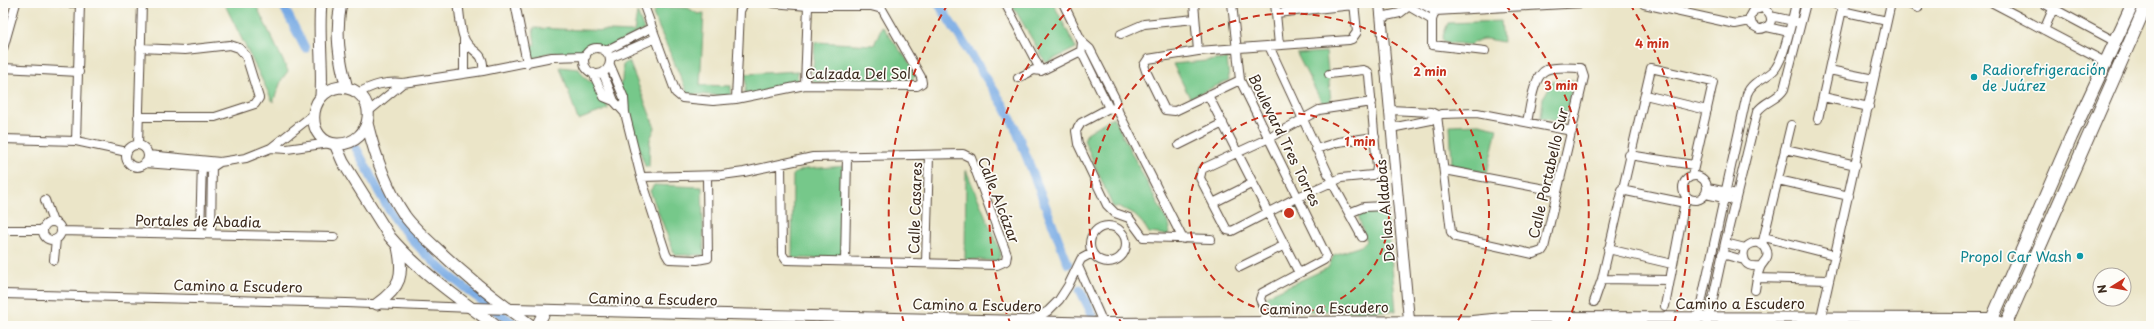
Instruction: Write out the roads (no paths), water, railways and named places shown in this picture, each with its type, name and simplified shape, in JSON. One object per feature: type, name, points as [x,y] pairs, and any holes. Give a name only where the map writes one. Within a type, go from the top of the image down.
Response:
[{"type":"main road","points":[[321,3],[319,46],[322,78],[321,96]]},
{"type":"main road","points":[[341,3],[337,31],[338,46],[347,88]]},
{"type":"main road","points":[[1990,322],[2068,144],[2107,63],[2132,3]]},
{"type":"main road","points":[[2005,326],[2147,3]]},
{"type":"main road","points":[[496,326],[476,308],[432,277],[398,247],[390,236],[332,144],[323,139],[318,131],[313,115],[314,107],[321,96],[328,90],[347,88],[358,93],[365,102],[378,160],[385,180],[406,217],[453,264],[504,309],[532,326]]},
{"type":"main road","points":[[332,144],[356,138],[362,133],[368,117]]},
{"type":"main road","points":[[377,304],[390,295],[399,281],[402,264],[398,247]]},
{"type":"main road","points":[[540,326],[539,322],[545,311]]},
{"type":"street","points":[[3,49],[16,3]]},
{"type":"street","points":[[63,3],[80,3],[76,141]]},
{"type":"street","points":[[138,145],[142,3]]},
{"type":"street","points":[[458,3],[464,38],[464,74]]},
{"type":"street","name":"Calzada Del Sol","points":[[643,3],[651,28],[680,97],[713,101],[736,99],[805,85],[917,86],[922,83],[921,77],[882,10],[871,6],[808,6]]},
{"type":"street","points":[[736,99],[740,11],[744,3]]},
{"type":"street","points":[[772,3],[808,6],[805,85]]},
{"type":"street","points":[[1005,3],[1041,71]]},
{"type":"street","points":[[1063,3],[1082,42],[1090,49],[1116,100],[1118,111],[1183,239]]},
{"type":"street","points":[[1194,3],[1198,51]]},
{"type":"street","name":"Boulevard Tres Torres","points":[[1232,3],[1235,48],[1240,80],[1325,251],[1324,260],[1300,273]]},
{"type":"street","points":[[1275,3],[1279,45]]},
{"type":"street","name":"De las Aldabas","points":[[1380,3],[1409,320]]},
{"type":"street","points":[[1420,3],[1435,11],[1584,3]]},
{"type":"street","points":[[1696,321],[1748,90],[1752,85],[1775,69],[1789,32],[1796,3]]},
{"type":"street","points":[[1708,321],[1757,112],[1760,106],[1780,95],[1788,76],[1806,3]]},
{"type":"street","points":[[1833,3],[1887,21]]},
{"type":"street","points":[[1821,317],[1891,3]]},
{"type":"street","points":[[1906,3],[1918,8]]},
{"type":"street","points":[[1993,3],[2107,63]]},
{"type":"street","points":[[2043,3],[2116,42]]},
{"type":"street","points":[[1240,80],[1175,111],[1167,111],[1144,68],[1148,59],[1198,51],[1352,39],[1357,32],[1354,4],[1276,13]]},
{"type":"street","points":[[1644,4],[1669,7],[1735,24],[1750,21]]},
{"type":"street","points":[[1381,17],[1400,13],[1411,5],[1432,20]]},
{"type":"street","points":[[1767,27],[1770,24],[1771,16],[1769,12],[1759,6],[1754,10],[1750,18],[1750,21],[1755,28],[1759,30],[1767,27],[1789,32]]},
{"type":"street","points":[[1818,119],[1845,6]]},
{"type":"street","points":[[516,8],[527,63]]},
{"type":"street","points":[[2044,30],[2053,9]]},
{"type":"street","points":[[1435,11],[1432,20],[1431,43],[1433,46],[1485,51]]},
{"type":"street","points":[[1771,16],[1801,23]]},
{"type":"street","points":[[1121,34],[1144,24],[1195,19]]},
{"type":"street","points":[[625,113],[614,102],[604,97],[593,73],[585,64],[586,56],[592,49],[596,48],[605,51],[651,28]]},
{"type":"street","points":[[464,38],[484,60],[483,71]]},
{"type":"street","points":[[603,73],[610,62],[656,38]]},
{"type":"street","points":[[1082,42],[1081,52],[1110,108],[1118,111]]},
{"type":"street","points":[[138,117],[215,118],[255,104],[259,98],[246,56],[239,48],[230,45],[185,50],[140,48]]},
{"type":"street","points":[[1269,46],[1301,119],[1332,182],[1362,237]]},
{"type":"street","points":[[605,51],[624,98],[625,113],[641,177],[669,260],[706,260],[709,254],[708,176]]},
{"type":"street","points":[[1018,78],[1034,70],[1041,71],[1081,52]]},
{"type":"street","points":[[358,93],[377,84],[391,81],[403,83],[464,74],[557,56],[586,56]]},
{"type":"street","points":[[3,68],[79,72]]},
{"type":"street","name":"Calle Portabello Sur","points":[[1445,170],[1449,225],[1453,236],[1533,254],[1542,251],[1544,248],[1556,191],[1572,131],[1584,77],[1581,68],[1551,69],[1544,71],[1535,86],[1527,122]]},
{"type":"street","points":[[1594,302],[1602,279],[1629,155],[1651,68],[1710,80],[1714,84],[1692,176],[1685,182],[1685,199],[1664,306]]},
{"type":"street","points":[[1775,69],[1788,76]]},
{"type":"street","points":[[1330,74],[1363,70],[1368,72],[1372,102],[1377,170],[1373,175],[1341,178],[1298,197],[1232,231],[1225,227],[1200,178],[1202,169],[1269,138],[1301,119],[1320,110],[1372,102]]},
{"type":"street","points":[[1829,70],[1874,79]]},
{"type":"street","points":[[593,73],[603,73]]},
{"type":"street","points":[[603,73],[614,102]]},
{"type":"street","points":[[368,117],[403,83]]},
{"type":"street","points":[[1208,95],[1300,273],[1260,295],[1270,323]]},
{"type":"street","points":[[1645,95],[1707,110]]},
{"type":"street","points":[[1823,97],[1869,107]]},
{"type":"street","points":[[1746,101],[1760,106]]},
{"type":"street","points":[[1110,108],[1081,123],[1076,131],[1076,138],[1104,201],[1118,214],[1129,218],[1140,234],[1146,238],[1211,239]]},
{"type":"street","points":[[1390,110],[1430,112],[1437,115],[1477,113],[1572,131]]},
{"type":"street","points":[[146,159],[174,162],[214,163],[246,158],[271,148],[313,115]]},
{"type":"street","points":[[1391,128],[1431,120],[1437,115]]},
{"type":"street","points":[[1437,115],[1445,170],[1556,191]]},
{"type":"street","points":[[1179,145],[1223,123]]},
{"type":"street","points":[[1755,290],[1760,266],[1765,262],[1767,256],[1763,241],[1791,125]]},
{"type":"street","points":[[1316,149],[1338,142],[1374,137]]},
{"type":"street","points":[[3,138],[76,141],[127,152]]},
{"type":"street","points":[[271,148],[287,149],[332,144]]},
{"type":"street","points":[[138,145],[146,150],[146,159],[138,167],[127,161],[127,152],[131,147],[138,145]]},
{"type":"street","points":[[1785,149],[1856,165]]},
{"type":"street","name":"Calle Alcázar","points":[[641,177],[708,176],[744,172],[813,157],[960,153],[968,155],[971,158],[1007,259],[1006,261],[997,265],[789,261],[783,258],[781,164]]},
{"type":"street","name":"Calle Casares","points":[[926,263],[929,155]]},
{"type":"street","points":[[1629,155],[1694,165]]},
{"type":"street","points":[[845,261],[847,157]]},
{"type":"street","points":[[200,234],[200,183],[202,163]]},
{"type":"street","points":[[211,234],[211,185],[214,163]]},
{"type":"street","points":[[1692,176],[1701,177],[1704,180],[1707,191]]},
{"type":"street","points":[[1778,180],[1849,196]]},
{"type":"street","points":[[200,183],[211,185]]},
{"type":"street","points":[[1213,204],[1253,183]]},
{"type":"street","points":[[1621,190],[1685,199],[1699,199],[1707,191]]},
{"type":"street","points":[[1707,191],[1736,197]]},
{"type":"street","points":[[45,200],[53,222],[59,225],[61,231],[56,239],[54,260]]},
{"type":"street","points":[[1349,213],[1364,207],[1385,206]]},
{"type":"street","points":[[1114,227],[1118,214]]},
{"type":"street","points":[[43,230],[47,224],[53,222]]},
{"type":"street","points":[[1102,227],[1114,227],[1123,235],[1125,247],[1119,258],[1108,262],[1101,261],[1092,253],[1090,240],[1092,235],[1102,227]]},
{"type":"street","points":[[1123,235],[1136,228]]},
{"type":"street","points":[[3,230],[43,230]]},
{"type":"street","points":[[43,230],[47,238],[56,239]]},
{"type":"street","name":"Portales de Abadia","points":[[61,231],[334,237]]},
{"type":"street","points":[[1744,260],[1743,253],[1750,244],[1763,241],[1834,254]]},
{"type":"street","points":[[1240,267],[1285,245]]},
{"type":"street","points":[[1713,245],[1724,248],[1746,248]]},
{"type":"street","points":[[1724,248],[1744,260],[1748,265],[1760,266]]},
{"type":"street","points":[[1608,249],[1672,264]]},
{"type":"street","points":[[1032,320],[1048,310],[1059,300],[1068,286],[1081,259],[1092,253]]},
{"type":"street","points":[[1078,266],[1103,323]]},
{"type":"street","points":[[1758,278],[1829,280]]},
{"type":"street","points":[[1602,279],[1669,280]]},
{"type":"street","name":"Camino a Escudero","points":[[3,294],[377,304],[545,311],[1032,320],[1103,323],[1388,323],[1409,320],[1519,322],[1708,321],[1821,317],[1990,322]]},
{"type":"street","name":"Camino a Escudero","points":[[1472,320],[1499,326]]},
{"type":"street","points":[[1990,322],[2005,326]]},
{"type":"waterway","points":[[282,3],[305,48]]},
{"type":"waterway","points":[[938,3],[1004,106],[1015,127],[1068,264]]},
{"type":"waterway","points":[[356,148],[391,213],[417,246],[449,276],[518,326]]},
{"type":"waterway","points":[[1080,290],[1093,316]]},
{"type":"place","name":"Radiorefrigeración de Juárez","points":[[1974,77]]},
{"type":"place","name":"Propol Car Wash","points":[[2080,256]]}]
